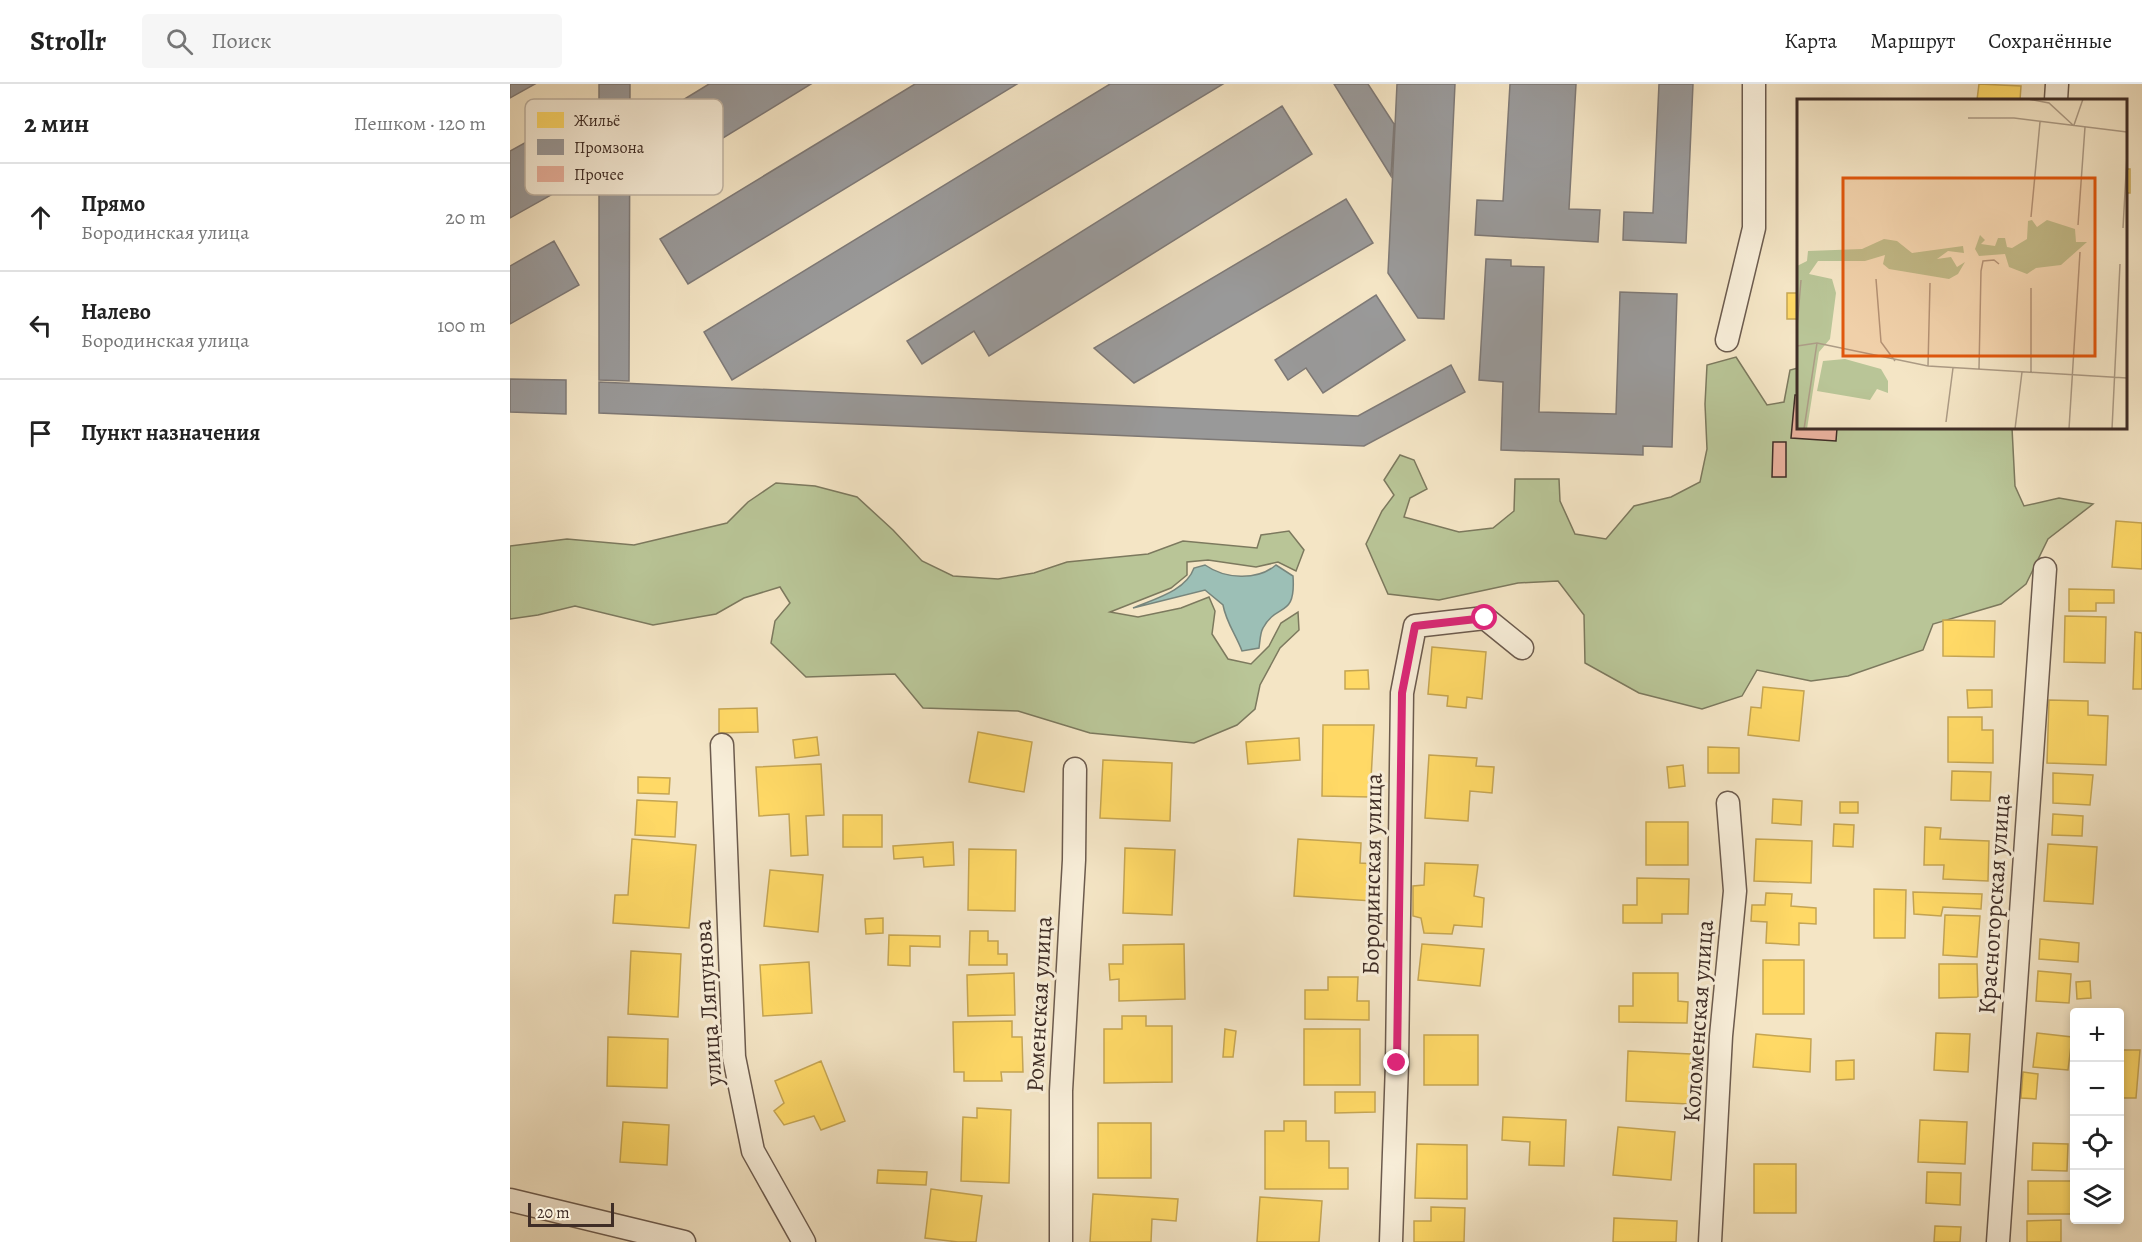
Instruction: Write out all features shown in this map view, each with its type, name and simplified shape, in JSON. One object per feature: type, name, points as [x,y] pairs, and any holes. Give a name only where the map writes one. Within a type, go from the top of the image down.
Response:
[{"type":"street","points":[[1727,340],[1754,228],[1754,84]]},
{"type":"street","points":[[2055,99],[2057,84]]},
{"type":"street","name":"Красногорская улица","points":[[1998,1242],[2045,569]]},
{"type":"street","name":"Бородинская улица","points":[[1391,1242],[1397,1063],[1402,693],[1415,626],[1485,618],[1522,648]]},
{"type":"street","name":"улица Ляпунова","points":[[722,745],[734,1058],[753,1151],[804,1242]]},
{"type":"street","name":"Роменская улица","points":[[1061,1242],[1060,1091],[1074,860],[1075,769]]},
{"type":"street","name":"Коломенская улица","points":[[1710,1242],[1721,1036],[1735,891],[1728,803]]},
{"type":"street","points":[[510,1200],[684,1242]]},
{"type":"green space","points":[[1736,357],[1767,405],[1784,402],[1790,370],[1797,368],[1797,429],[2012,429],[2015,486],[2024,506],[2059,498],[2093,504],[2048,539],[2026,584],[2001,604],[1933,624],[1923,650],[1848,676],[1811,681],[1757,670],[1742,696],[1702,709],[1639,693],[1585,663],[1584,615],[1558,581],[1518,583],[1439,600],[1388,594],[1366,544],[1382,511],[1394,495],[1384,480],[1400,455],[1414,460],[1427,489],[1410,498],[1404,517],[1459,532],[1493,528],[1514,511],[1515,479],[1559,479],[1560,501],[1575,534],[1606,539],[1634,506],[1671,497],[1700,482],[1707,449],[1705,404],[1707,365]]},
{"type":"green space","points":[[776,483],[815,486],[857,497],[922,561],[953,576],[998,579],[1034,573],[1067,562],[1148,554],[1183,541],[1257,548],[1261,535],[1289,531],[1304,550],[1296,571],[1278,562],[1256,567],[1208,560],[1187,562],[1187,575],[1171,588],[1110,612],[1138,617],[1181,608],[1209,597],[1215,611],[1212,634],[1228,659],[1251,664],[1269,646],[1281,623],[1298,612],[1299,630],[1280,648],[1260,685],[1255,709],[1237,725],[1194,743],[1090,733],[1018,711],[923,708],[895,674],[806,677],[771,643],[775,621],[790,603],[780,587],[744,598],[716,614],[653,625],[575,606],[510,619],[510,546],[567,539],[634,545],[727,523],[748,502]]},
{"type":"water","points":[[1205,565],[1222,573],[1250,576],[1260,574],[1276,565],[1293,576],[1292,599],[1268,620],[1263,628],[1259,648],[1242,651],[1226,617],[1223,605],[1205,590],[1133,608],[1177,588],[1190,576],[1194,568]]},
{"type":"building: Жильё","points":[[1979,84],[2021,86],[2020,99],[1977,99]]},
{"type":"building: Жильё","points":[[2127,169],[2130,169],[2130,193],[2127,193]]},
{"type":"building: Жильё","points":[[1787,293],[1797,293],[1797,319],[1787,319]]},
{"type":"building: Жильё","points":[[2116,521],[2142,523],[2142,569],[2112,567]]},
{"type":"building: Жильё","points":[[2069,589],[2114,590],[2114,603],[2096,603],[2096,611],[2069,611]]},
{"type":"building: Жильё","points":[[2065,616],[2106,617],[2105,663],[2064,662]]},
{"type":"building: Жильё","points":[[1943,620],[1995,621],[1994,657],[1943,656]]},
{"type":"building: Жильё","points":[[2135,632],[2142,633],[2142,689],[2133,689]]},
{"type":"building: Жильё","points":[[1432,647],[1486,652],[1482,699],[1467,697],[1466,708],[1447,706],[1448,696],[1428,694]]},
{"type":"building: Жильё","points":[[1368,670],[1369,689],[1345,689],[1345,671]]},
{"type":"building: Жильё","points":[[1763,687],[1804,691],[1799,741],[1748,735],[1751,707],[1761,708]]},
{"type":"building: Жильё","points":[[1967,690],[1992,690],[1992,707],[1968,708]]},
{"type":"building: Жильё","points":[[2049,700],[2088,701],[2088,715],[2108,716],[2106,765],[2047,763]]},
{"type":"building: Жильё","points":[[757,708],[758,732],[719,733],[719,709]]},
{"type":"building: Жильё","points":[[1948,717],[1982,717],[1982,730],[1993,730],[1993,763],[1948,762]]},
{"type":"building: Жильё","points":[[1323,725],[1374,725],[1370,797],[1322,796]]},
{"type":"building: Жильё","points":[[978,732],[1032,742],[1024,792],[969,782]]},
{"type":"building: Жильё","points":[[817,737],[819,755],[795,758],[793,740]]},
{"type":"building: Жильё","points":[[1299,738],[1300,760],[1248,764],[1246,742]]},
{"type":"building: Жильё","points":[[1708,747],[1739,748],[1739,773],[1708,773]]},
{"type":"building: Жильё","points":[[1429,755],[1477,758],[1476,766],[1494,767],[1492,793],[1470,791],[1468,821],[1425,818]]},
{"type":"building: Жильё","points":[[1103,760],[1172,763],[1170,821],[1100,818]]},
{"type":"building: Жильё","points":[[821,764],[824,815],[806,816],[808,855],[791,856],[789,814],[759,816],[756,767]]},
{"type":"building: Жильё","points":[[1683,765],[1685,786],[1669,788],[1667,767]]},
{"type":"building: Жильё","points":[[1952,771],[1991,772],[1990,801],[1951,800]]},
{"type":"building: Жильё","points":[[2053,773],[2093,775],[2090,805],[2053,803]]},
{"type":"building: Жильё","points":[[638,777],[670,778],[669,794],[638,793]]},
{"type":"building: Жильё","points":[[1773,799],[1802,801],[1801,825],[1772,823]]},
{"type":"building: Жильё","points":[[637,800],[677,802],[675,837],[635,835]]},
{"type":"building: Жильё","points":[[1840,802],[1858,802],[1858,813],[1840,813]]},
{"type":"building: Жильё","points":[[2053,814],[2083,816],[2082,836],[2052,835]]},
{"type":"building: Жильё","points":[[843,815],[882,815],[882,847],[843,847]]},
{"type":"building: Жильё","points":[[1646,822],[1688,822],[1688,865],[1646,865]]},
{"type":"building: Жильё","points":[[1834,824],[1854,825],[1853,847],[1833,846]]},
{"type":"building: Жильё","points":[[1925,827],[1941,828],[1940,839],[1989,841],[1988,881],[1943,879],[1944,865],[1924,865]]},
{"type":"building: Жильё","points":[[632,839],[696,845],[689,928],[613,923],[615,895],[628,895]]},
{"type":"building: Жильё","points":[[1298,839],[1361,843],[1360,863],[1376,864],[1373,901],[1294,896]]},
{"type":"building: Жильё","points":[[1756,839],[1812,841],[1811,883],[1754,881]]},
{"type":"building: Жильё","points":[[953,842],[954,865],[924,867],[923,857],[894,859],[893,846]]},
{"type":"building: Жильё","points":[[2048,844],[2097,847],[2093,904],[2044,901]]},
{"type":"building: Жильё","points":[[1125,848],[1175,850],[1172,915],[1123,913]]},
{"type":"building: Жильё","points":[[969,849],[1016,850],[1015,911],[968,910]]},
{"type":"building: Жильё","points":[[1425,863],[1478,865],[1474,896],[1484,898],[1482,927],[1454,925],[1452,934],[1424,933],[1421,918],[1413,916],[1413,886],[1424,885]]},
{"type":"building: Жильё","points":[[770,870],[823,875],[818,932],[764,926]]},
{"type":"building: Жильё","points":[[1637,878],[1689,879],[1688,914],[1662,914],[1662,923],[1623,923],[1623,905],[1637,905]]},
{"type":"building: Жильё","points":[[1874,889],[1906,890],[1905,938],[1874,938]]},
{"type":"building: Жильё","points":[[1913,892],[1982,894],[1981,909],[1943,907],[1941,916],[1914,914]]},
{"type":"building: Жильё","points":[[1766,893],[1792,894],[1791,906],[1816,908],[1816,924],[1799,923],[1799,945],[1766,943],[1767,922],[1751,921],[1752,905],[1765,905]]},
{"type":"building: Жильё","points":[[1945,915],[1980,916],[1977,957],[1943,955]]},
{"type":"building: Жильё","points":[[883,918],[883,933],[866,934],[865,919]]},
{"type":"building: Жильё","points":[[970,931],[988,931],[988,941],[998,941],[998,954],[1007,954],[1007,965],[969,965]]},
{"type":"building: Жильё","points":[[889,935],[940,936],[940,947],[910,946],[910,966],[888,965]]},
{"type":"building: Жильё","points":[[2040,939],[2079,943],[2078,962],[2039,959]]},
{"type":"building: Жильё","points":[[1184,944],[1185,999],[1119,1001],[1119,979],[1110,980],[1109,964],[1123,964],[1123,945]]},
{"type":"building: Жильё","points":[[1422,944],[1484,949],[1480,986],[1418,980]]},
{"type":"building: Жильё","points":[[631,951],[681,954],[678,1017],[628,1014]]},
{"type":"building: Жильё","points":[[1763,960],[1804,960],[1804,1014],[1763,1014]]},
{"type":"building: Жильё","points":[[809,962],[812,1013],[763,1016],[760,965]]},
{"type":"building: Жильё","points":[[1939,964],[1977,964],[1978,997],[1939,998]]},
{"type":"building: Жильё","points":[[2038,971],[2071,974],[2069,1003],[2036,1001]]},
{"type":"building: Жильё","points":[[1014,973],[1015,1015],[968,1016],[967,975]]},
{"type":"building: Жильё","points":[[1633,973],[1678,973],[1678,1001],[1688,1002],[1687,1023],[1619,1022],[1619,1006],[1633,1006]]},
{"type":"building: Жильё","points":[[1328,977],[1358,977],[1357,1001],[1369,1001],[1369,1020],[1305,1019],[1305,990],[1328,990]]},
{"type":"building: Жильё","points":[[2090,981],[2091,998],[2077,999],[2076,982]]},
{"type":"building: Жильё","points":[[1122,1016],[1146,1016],[1146,1026],[1172,1026],[1172,1082],[1104,1083],[1104,1029],[1122,1029]]},
{"type":"building: Жильё","points":[[1012,1021],[1012,1037],[1022,1037],[1023,1072],[1001,1072],[1002,1081],[964,1081],[964,1072],[954,1072],[953,1022]]},
{"type":"building: Жильё","points":[[1225,1029],[1236,1031],[1233,1057],[1223,1057]]},
{"type":"building: Жильё","points":[[1304,1029],[1360,1029],[1360,1085],[1304,1085]]},
{"type":"building: Жильё","points":[[1936,1033],[1970,1034],[1968,1072],[1934,1070]]},
{"type":"building: Жильё","points":[[2037,1033],[2070,1037],[2068,1070],[2033,1067]]},
{"type":"building: Жильё","points":[[1756,1034],[1811,1039],[1810,1072],[1753,1067]]},
{"type":"building: Жильё","points":[[1424,1035],[1478,1035],[1478,1085],[1424,1085]]},
{"type":"building: Жильё","points":[[608,1037],[668,1039],[667,1088],[607,1086]]},
{"type":"building: Жильё","points":[[2124,1050],[2140,1050],[2136,1098],[2124,1098]]},
{"type":"building: Жильё","points":[[1628,1051],[1691,1054],[1689,1104],[1626,1101]]},
{"type":"building: Жильё","points":[[1854,1060],[1854,1079],[1836,1080],[1836,1061]]},
{"type":"building: Жильё","points":[[821,1061],[845,1121],[821,1130],[814,1116],[784,1125],[774,1111],[784,1103],[775,1081]]},
{"type":"building: Жильё","points":[[2023,1072],[2038,1074],[2036,1099],[2021,1098]]},
{"type":"building: Жильё","points":[[1335,1092],[1375,1092],[1375,1112],[1335,1113]]},
{"type":"building: Жильё","points":[[977,1108],[1011,1110],[1009,1183],[961,1181],[963,1117],[977,1118]]},
{"type":"building: Жильё","points":[[1503,1117],[1566,1120],[1564,1166],[1529,1165],[1530,1142],[1502,1140]]},
{"type":"building: Жильё","points":[[1920,1120],[1967,1122],[1965,1164],[1918,1162]]},
{"type":"building: Жильё","points":[[1284,1121],[1306,1121],[1306,1141],[1329,1141],[1329,1168],[1348,1168],[1348,1189],[1265,1189],[1265,1131],[1284,1131]]},
{"type":"building: Жильё","points":[[623,1122],[669,1125],[667,1165],[620,1162]]},
{"type":"building: Жильё","points":[[1098,1123],[1151,1123],[1151,1178],[1098,1178]]},
{"type":"building: Жильё","points":[[1618,1127],[1675,1132],[1671,1180],[1613,1175]]},
{"type":"building: Жильё","points":[[2033,1143],[2068,1144],[2067,1171],[2032,1170]]},
{"type":"building: Жильё","points":[[1417,1144],[1467,1145],[1467,1199],[1415,1198]]},
{"type":"building: Жильё","points":[[1754,1164],[1796,1164],[1796,1213],[1754,1213]]},
{"type":"building: Жильё","points":[[878,1170],[927,1172],[926,1185],[877,1183]]},
{"type":"building: Жильё","points":[[1927,1172],[1961,1173],[1960,1205],[1926,1203]]},
{"type":"building: Жильё","points":[[2028,1181],[2070,1181],[2070,1214],[2028,1214]]},
{"type":"building: Жильё","points":[[931,1189],[982,1196],[976,1242],[925,1238]]},
{"type":"building: Жильё","points":[[1093,1194],[1178,1199],[1176,1221],[1152,1219],[1151,1242],[1090,1242]]},
{"type":"building: Жильё","points":[[1260,1197],[1322,1201],[1319,1242],[1257,1242]]},
{"type":"building: Жильё","points":[[1431,1207],[1465,1208],[1464,1242],[1414,1242],[1414,1221],[1431,1221]]},
{"type":"building: Жильё","points":[[1614,1218],[1677,1221],[1676,1242],[1613,1242]]},
{"type":"building: Жильё","points":[[2061,1220],[2061,1242],[2027,1242],[2027,1221]]},
{"type":"building: Жильё","points":[[1935,1226],[1961,1227],[1960,1242],[1934,1242]]},
{"type":"building: Промзона","points":[[510,84],[535,84],[510,98]]},
{"type":"building: Промзона","points":[[599,84],[630,84],[630,99],[599,99]]},
{"type":"building: Промзона","points":[[709,84],[811,84],[723,138],[723,99],[684,99]]},
{"type":"building: Промзона","points":[[915,84],[1017,84],[688,284],[660,239]]},
{"type":"building: Промзона","points":[[1110,84],[1223,84],[732,380],[704,332]]},
{"type":"building: Промзона","points":[[1334,84],[1368,84],[1394,124],[1391,176]]},
{"type":"building: Промзона","points":[[1397,84],[1455,84],[1444,319],[1418,318],[1388,273]]},
{"type":"building: Промзона","points":[[1510,84],[1576,84],[1569,209],[1600,210],[1598,242],[1475,235],[1477,200],[1503,201]]},
{"type":"building: Промзона","points":[[1659,84],[1693,84],[1686,243],[1623,240],[1624,212],[1653,213]]},
{"type":"building: Промзона","points":[[1282,106],[1312,154],[989,356],[974,331],[922,364],[907,341]]},
{"type":"building: Промзона","points":[[525,143],[525,195],[551,195],[510,218],[510,151]]},
{"type":"building: Промзона","points":[[599,195],[630,195],[629,381],[599,380]]},
{"type":"building: Промзона","points":[[1346,199],[1373,243],[1134,383],[1094,348]]},
{"type":"building: Промзона","points":[[554,241],[579,285],[510,324],[510,266]]},
{"type":"building: Промзона","points":[[1486,259],[1511,260],[1511,266],[1544,267],[1539,412],[1616,414],[1620,292],[1677,294],[1672,447],[1643,446],[1643,455],[1501,450],[1503,382],[1479,380]]},
{"type":"building: Промзона","points":[[1376,295],[1405,340],[1323,393],[1306,368],[1288,380],[1275,360]]},
{"type":"building: Промзона","points":[[1451,365],[1465,392],[1364,446],[599,413],[599,382],[1358,416]]},
{"type":"building: Промзона","points":[[510,379],[566,380],[566,414],[510,412]]},
{"type":"building: Прочее","points":[[1795,395],[1797,395],[1797,429],[1837,429],[1836,441],[1791,438]]},
{"type":"building: Прочее","points":[[1773,442],[1786,442],[1786,477],[1772,477]]},
{"type":"route","points":[[1397,1063],[1402,693],[1415,626],[1485,618]]}]
